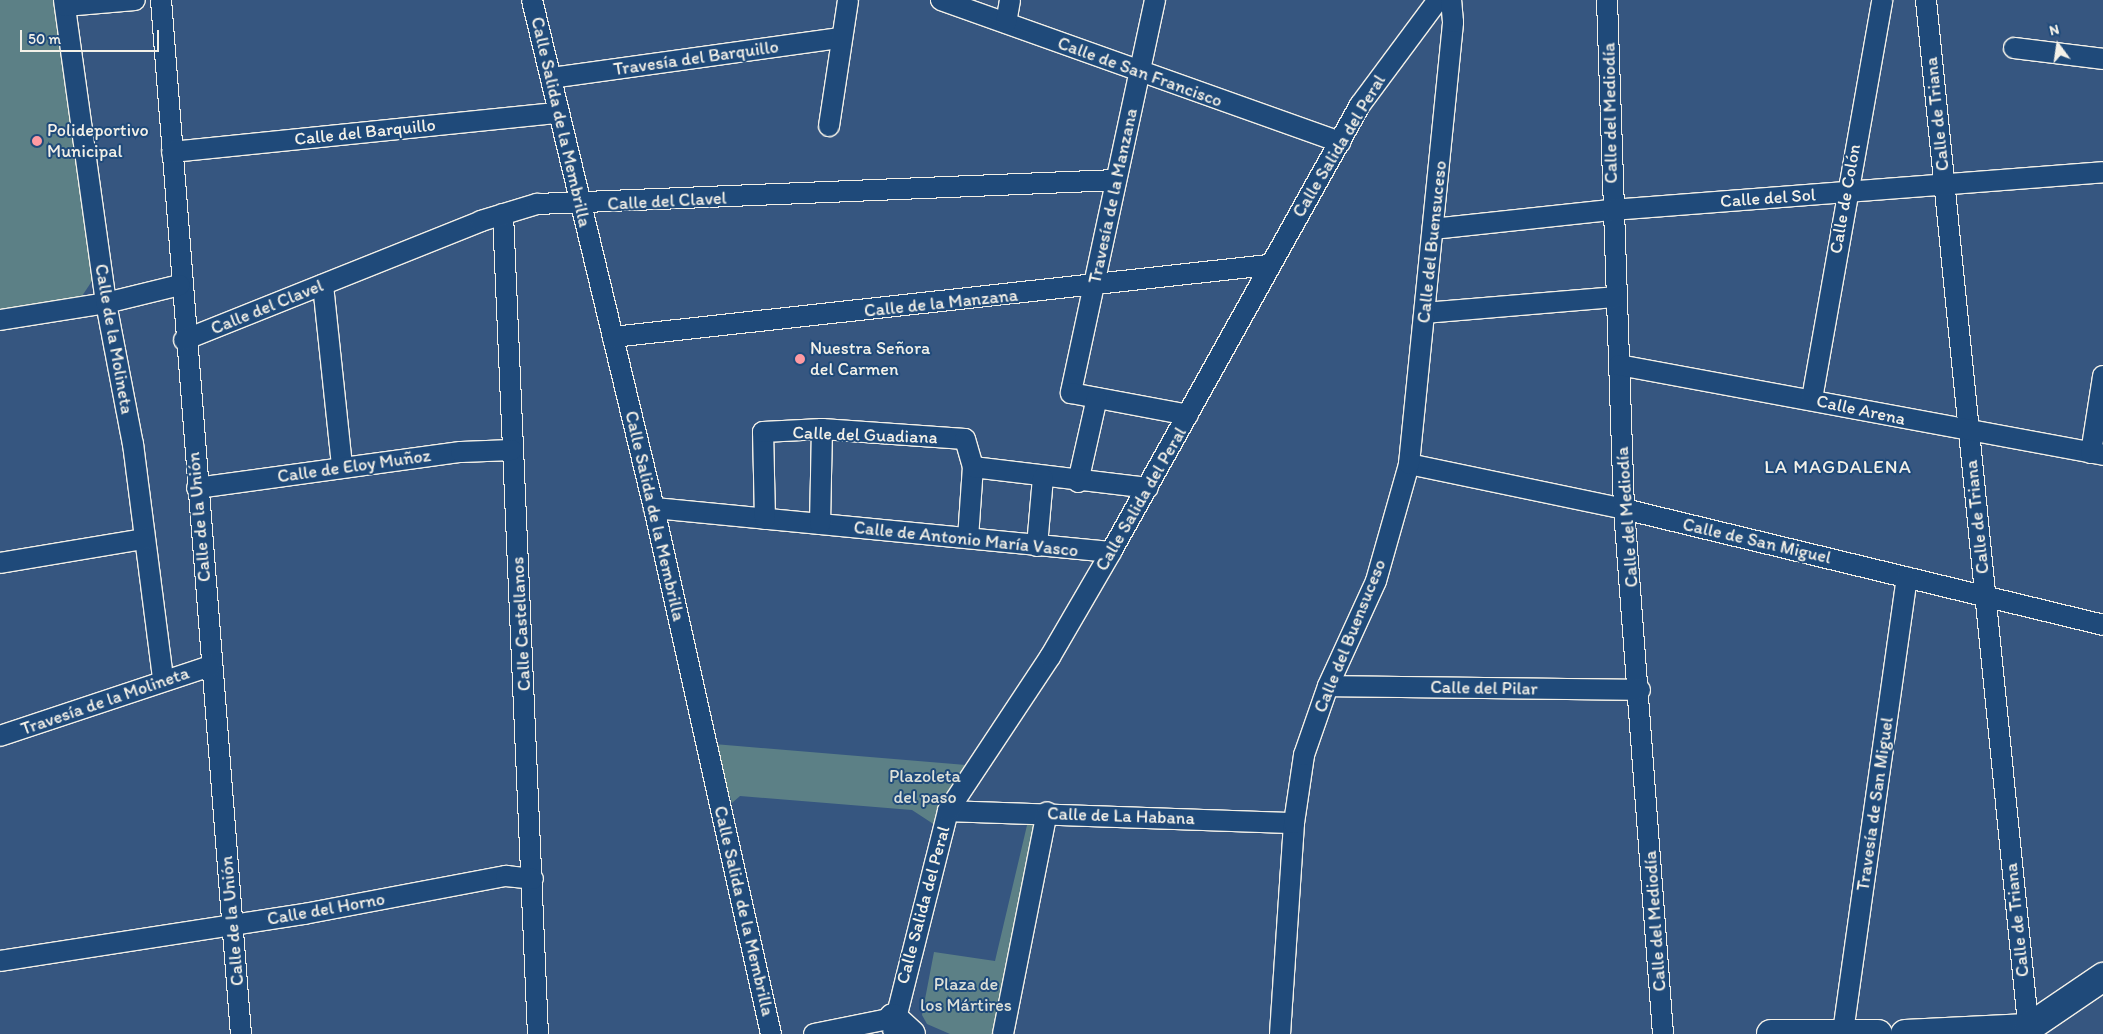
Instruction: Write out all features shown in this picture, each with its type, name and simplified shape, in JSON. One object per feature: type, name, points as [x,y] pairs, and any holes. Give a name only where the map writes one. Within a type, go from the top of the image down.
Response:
[{"type":"street","points":[[65,3],[134,0]]},
{"type":"street","name":"Calle de la Unión","points":[[161,0],[184,340],[241,1034]]},
{"type":"street","name":"Calle Salida de la Membrilla","points":[[532,0],[654,508],[771,1034]]},
{"type":"street","points":[[829,126],[848,0]]},
{"type":"street","name":"Calle de San Francisco","points":[[941,0],[1139,74],[1340,142]]},
{"type":"street","points":[[1006,23],[1010,0]]},
{"type":"street","name":"Travesía de la Manzana","points":[[1097,398],[1071,393],[1156,0]]},
{"type":"street","name":"Calle Salida del Peral","points":[[899,1029],[948,811],[1050,657],[1148,488],[1268,265],[1360,105],[1438,0]]},
{"type":"street","name":"Calle del Buensuceso","points":[[1280,1034],[1294,823],[1304,755],[1328,686],[1376,581],[1409,464],[1453,22],[1451,0]]},
{"type":"street","name":"Calle del Mediodía","points":[[1607,0],[1612,210],[1624,509],[1640,690],[1663,1034]]},
{"type":"street","name":"Calle de Colón","points":[[1812,400],[1846,192],[1882,0]]},
{"type":"street","name":"Calle de Triana","points":[[1926,0],[2028,1031]]},
{"type":"street","name":"Calle de la Molineta","points":[[65,3],[106,303],[134,444],[162,679]]},
{"type":"street","name":"Travesía del Barquillo","points":[[551,78],[841,38]]},
{"type":"street","points":[[2014,48],[2103,59]]},
{"type":"street","name":"Calle del Barquillo","points":[[172,152],[558,113]]},
{"type":"street","name":"Calle del Sol","points":[[1433,229],[1612,210],[1944,186],[2103,172]]},
{"type":"street","name":"Calle del Clavel","points":[[184,340],[503,214],[537,204],[581,205],[1116,180]]},
{"type":"street","name":"Calle Castellanos","points":[[503,214],[512,450],[533,879],[538,1034]]},
{"type":"street","name":"Calle de la Manzana","points":[[613,337],[1093,288],[1268,265]]},
{"type":"street","points":[[0,320],[106,303],[180,285]]},
{"type":"street","points":[[323,285],[342,467]]},
{"type":"street","points":[[1425,313],[1616,297]]},
{"type":"street","name":"Calle Arena","points":[[1619,365],[1812,400],[1969,433],[2097,454]]},
{"type":"street","points":[[2097,454],[2103,376]]},
{"type":"street","points":[[1078,482],[1097,398],[1188,416]]},
{"type":"street","points":[[820,524],[822,429]]},
{"type":"street","name":"Calle del Guadiana","points":[[765,519],[763,432],[822,429],[965,439],[973,467]]},
{"type":"street","name":"Calle de Eloy Muñoz","points":[[197,488],[461,452],[512,450]]},
{"type":"street","name":"Calle de San Miguel","points":[[1409,464],[1624,509],[1985,594],[2103,624]]},
{"type":"street","points":[[968,538],[973,467],[1043,478],[1148,488]]},
{"type":"street","points":[[1037,546],[1043,478]]},
{"type":"street","name":"Calle de Antonio María Vasco","points":[[654,508],[1111,552]]},
{"type":"street","points":[[0,563],[144,539]]},
{"type":"street","name":"Travesía de San Miguel","points":[[1844,1032],[1907,577]]},
{"type":"street","name":"Travesía de la Molineta","points":[[0,736],[162,679],[211,666]]},
{"type":"street","name":"Calle del Pilar","points":[[1328,686],[1640,690]]},
{"type":"street","name":"Calle de La Habana","points":[[948,811],[1047,812],[1294,823]]},
{"type":"street","points":[[1003,1034],[1047,812]]},
{"type":"street","name":"Calle del Horno","points":[[0,961],[232,925],[506,876],[533,879]]},
{"type":"street","points":[[1905,1034],[2028,1031],[2103,977]]},
{"type":"street","points":[[814,1034],[899,1029]]},
{"type":"street","points":[[1771,1034],[1844,1032],[1878,1034]]},
{"type":"green space","name":"Polideportivo Municipal","points":[[0,0],[56,0],[92,281],[82,296],[0,309]]},
{"type":"green space","name":"Plazoleta del paso","points":[[714,744],[966,765],[938,827],[912,810],[740,796],[732,803]]},
{"type":"green space","name":"Plaza de los Mártires","points":[[1028,821],[1054,823],[1000,1034],[950,1034],[927,1024],[922,1015],[934,952],[995,961]]},
{"type":"place","name":"Polideportivo Municipal","points":[[37,141]]},
{"type":"place","name":"Nuestra Señora del Carmen","points":[[800,359]]},
{"type":"district","name":"LA MAGDALENA","points":[[1838,467]]}]
